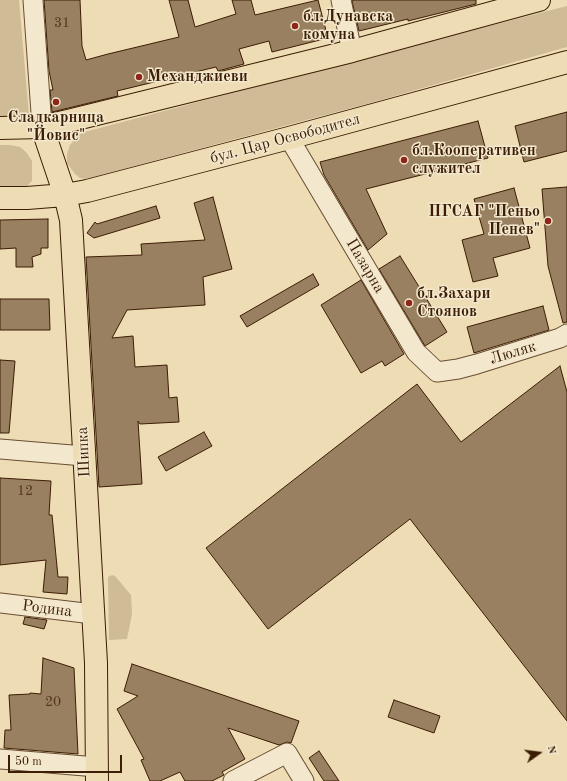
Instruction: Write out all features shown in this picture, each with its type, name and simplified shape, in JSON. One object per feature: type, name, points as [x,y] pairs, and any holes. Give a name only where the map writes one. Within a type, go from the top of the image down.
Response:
[{"type":"main road","points":[[0,128],[42,127],[352,51],[539,0]]},
{"type":"main road","name":"бул. Цар Освободител","points":[[0,198],[27,198],[65,195],[87,191],[289,138],[567,62]]},
{"type":"main road","name":"Шипка","points":[[42,127],[65,195],[71,220],[94,614],[97,774]]},
{"type":"street","points":[[33,0],[42,127]]},
{"type":"street","points":[[341,0],[352,51]]},
{"type":"street","name":"Пазарна","points":[[289,138],[416,352],[437,372],[458,368]]},
{"type":"street","name":"Люляк","points":[[458,368],[477,364],[545,343],[567,334]]},
{"type":"street","points":[[0,449],[84,456]]},
{"type":"street","name":"Родина","points":[[0,603],[94,614]]},
{"type":"street","points":[[233,781],[286,753],[304,781]]},
{"type":"street","points":[[0,759],[97,774]]},
{"type":"shaded area","points":[[0,0],[19,0],[29,116],[9,124],[0,124]]},
{"type":"shaded area","points":[[567,6],[567,47],[370,103],[86,179],[80,178],[75,174],[67,163],[67,154],[70,145],[81,133]]},
{"type":"shaded area","points":[[0,145],[20,147],[26,152],[32,161],[32,181],[25,188],[0,190]]},
{"type":"shaded area","points":[[112,575],[115,576],[131,595],[132,614],[127,639],[109,640],[108,577]]},
{"type":"building","points":[[44,0],[80,0],[82,46],[86,60],[179,37],[169,0],[188,0],[195,27],[236,14],[232,0],[251,0],[255,15],[318,0],[328,38],[272,52],[269,41],[239,49],[244,64],[218,71],[216,67],[117,91],[118,96],[52,112],[50,90],[53,90],[49,71]]},
{"type":"building","points":[[476,0],[476,4],[408,21],[408,19],[359,31],[352,1]]},
{"type":"building","points":[[567,112],[567,151],[524,162],[515,126]]},
{"type":"building","name":"бл.Кооперативен служител","points":[[478,121],[488,158],[366,189],[387,234],[368,250],[324,175],[320,162]]},
{"type":"building","points":[[567,187],[567,322],[563,323],[548,266],[542,189]]},
{"type":"building","points":[[514,188],[530,248],[493,258],[498,276],[473,282],[462,240],[484,234],[474,199]]},
{"type":"building","points":[[213,197],[232,269],[203,277],[205,305],[127,310],[112,338],[133,336],[135,367],[167,365],[169,398],[177,397],[179,422],[140,424],[138,421],[142,484],[99,487],[86,257],[142,255],[141,244],[205,240],[194,203]]},
{"type":"building","points":[[156,206],[160,218],[94,238],[87,233],[95,222],[97,224]]},
{"type":"building","points":[[48,219],[48,248],[41,248],[41,254],[32,257],[33,267],[16,267],[16,248],[0,249],[0,220]]},
{"type":"building","name":"бл.Захари Стоянов","points":[[400,256],[447,332],[425,346],[379,269]]},
{"type":"building","points":[[313,274],[319,285],[247,327],[240,316]]},
{"type":"building","points":[[361,280],[404,354],[385,366],[382,361],[361,373],[321,305]]},
{"type":"building","points":[[0,299],[49,299],[50,330],[0,330]]},
{"type":"building","points":[[543,306],[549,330],[474,353],[467,327]]},
{"type":"building","points":[[0,360],[15,361],[9,433],[0,433]]},
{"type":"building","points":[[560,366],[567,392],[567,721],[410,519],[268,629],[206,548],[417,384],[461,442]]},
{"type":"building","points":[[204,432],[212,446],[166,471],[158,457]]},
{"type":"building","points":[[0,478],[51,481],[49,515],[52,515],[58,577],[68,577],[67,594],[43,592],[46,560],[0,565]]},
{"type":"building","points":[[25,617],[47,620],[44,629],[23,624]]},
{"type":"building","points":[[43,658],[74,668],[78,754],[4,748],[5,730],[11,730],[9,695],[30,693],[41,694]]},
{"type":"building","points":[[132,664],[299,721],[291,743],[287,742],[279,745],[228,728],[245,759],[222,772],[224,775],[212,781],[185,781],[180,772],[160,781],[150,781],[141,760],[144,759],[117,709],[138,696],[124,691]]},
{"type":"building","points":[[394,700],[440,716],[434,733],[388,717]]},
{"type":"building","points":[[319,751],[339,781],[324,781],[309,758]]},
{"type":"place","name":"бл.Дунавска комуна","points":[[295,26]]},
{"type":"place","name":"Механджиеви","points":[[139,77]]},
{"type":"place","name":"Сладкарница \"Йовис\"","points":[[56,102]]},
{"type":"place","name":"бл.Кооперативен служител","points":[[404,160]]},
{"type":"place","name":"ПГСАГ \"Пеньо Пенев\"","points":[[548,221]]},
{"type":"place","name":"бл.Захари Стоянов","points":[[409,303]]}]
